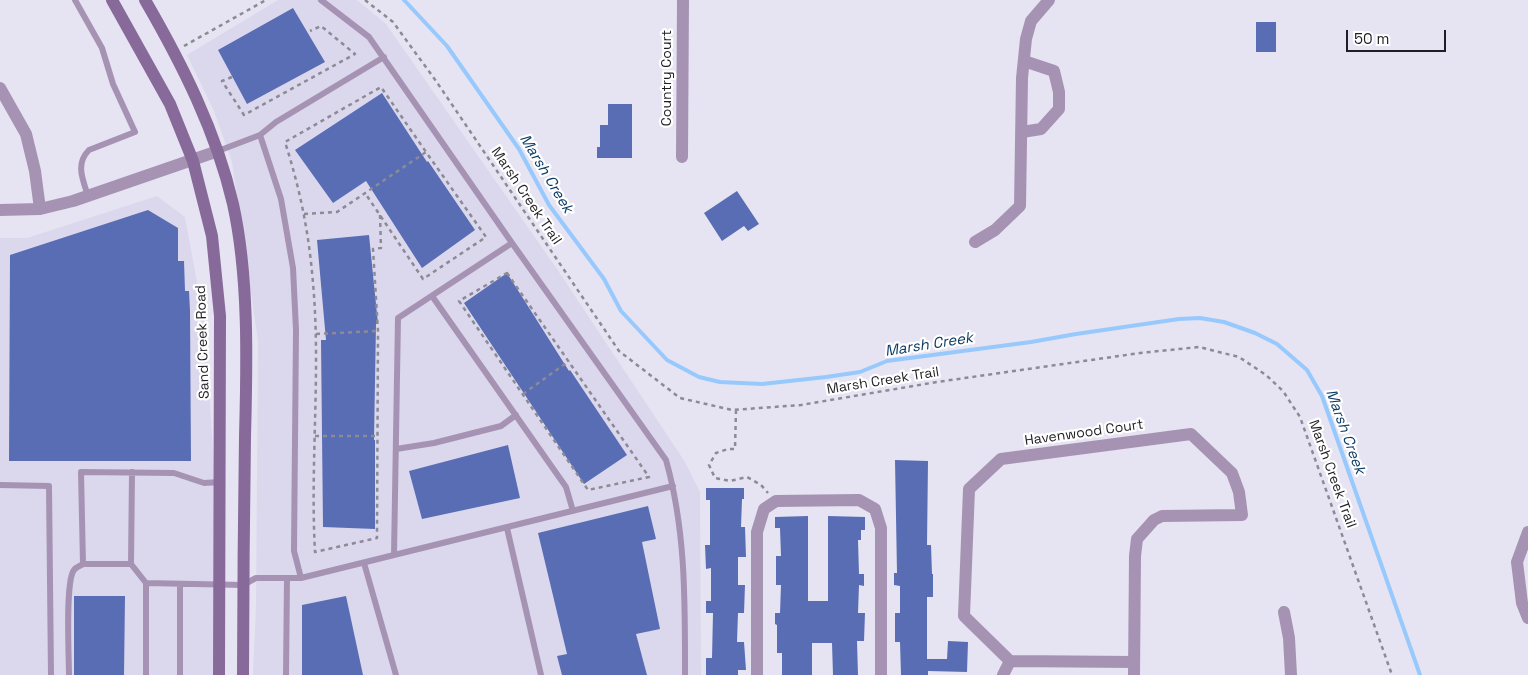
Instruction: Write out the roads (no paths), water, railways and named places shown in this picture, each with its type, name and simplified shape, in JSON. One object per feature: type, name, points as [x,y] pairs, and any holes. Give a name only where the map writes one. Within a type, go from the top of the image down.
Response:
[{"type":"main road","name":"Sand Creek Road","points":[[112,0],[170,104],[192,160],[212,236],[220,316],[219,675]]},
{"type":"main road","points":[[145,0],[192,88],[218,151],[237,226],[243,284],[246,376],[243,675]]},
{"type":"street","name":"Country Court","points":[[682,0],[682,157]]},
{"type":"street","points":[[975,242],[995,230],[1020,206],[1022,78],[1026,38],[1031,21],[1049,0]]},
{"type":"street","points":[[1022,132],[1041,129],[1058,109],[1060,92],[1054,72],[1024,61]]},
{"type":"street","points":[[0,88],[26,134],[35,171],[40,209]]},
{"type":"street","points":[[0,210],[40,209],[88,196],[218,151]]},
{"type":"street","name":"Havenwood Court","points":[[1010,661],[964,616],[969,490],[1000,460],[1191,434],[1232,473],[1240,492],[1242,515],[1162,516],[1154,520],[1137,540],[1134,556],[1134,675]]},
{"type":"street","points":[[757,675],[757,532],[764,509],[776,501],[859,500],[875,509],[881,528],[881,675]]},
{"type":"street","points":[[1528,532],[1517,562],[1522,603],[1528,618]]},
{"type":"street","points":[[1284,612],[1289,638],[1291,675]]},
{"type":"street","points":[[1003,675],[1010,661],[1134,662]]},
{"type":"lane","points":[[75,0],[102,48],[113,84],[134,132],[89,150],[84,155],[80,167],[88,196]]},
{"type":"lane","points":[[321,0],[369,37],[666,460],[674,486],[681,528],[685,582],[686,675]]},
{"type":"lane","points":[[218,151],[260,135],[276,122],[384,58]]},
{"type":"lane","points":[[260,135],[281,199],[293,268],[296,330],[294,551],[301,578]]},
{"type":"lane","points":[[394,555],[398,318],[512,243]]},
{"type":"lane","points":[[432,296],[566,487],[573,511]]},
{"type":"lane","points":[[396,449],[434,443],[501,426],[516,415]]},
{"type":"lane","points":[[83,564],[81,472],[174,473],[204,483],[220,482]]},
{"type":"lane","points":[[132,472],[130,564],[146,583],[146,675]]},
{"type":"lane","points":[[0,485],[49,486],[51,675]]},
{"type":"lane","points":[[146,583],[219,585],[243,584],[256,578],[301,578],[674,486]]},
{"type":"lane","points":[[507,528],[540,675]]},
{"type":"lane","points":[[364,563],[396,675]]},
{"type":"lane","points":[[69,675],[70,590],[71,575],[74,568],[83,564],[130,564]]},
{"type":"lane","points":[[286,675],[287,578]]},
{"type":"lane","points":[[180,584],[180,675]]},
{"type":"waterway","name":"Marsh Creek","points":[[404,0],[447,46],[519,149],[549,205],[604,279],[621,311],[667,360],[699,377],[720,382],[762,384],[826,377],[860,372],[887,361],[1031,342],[1179,319],[1200,318],[1224,322],[1255,333],[1277,344],[1307,370],[1322,396],[1420,675]]}]
